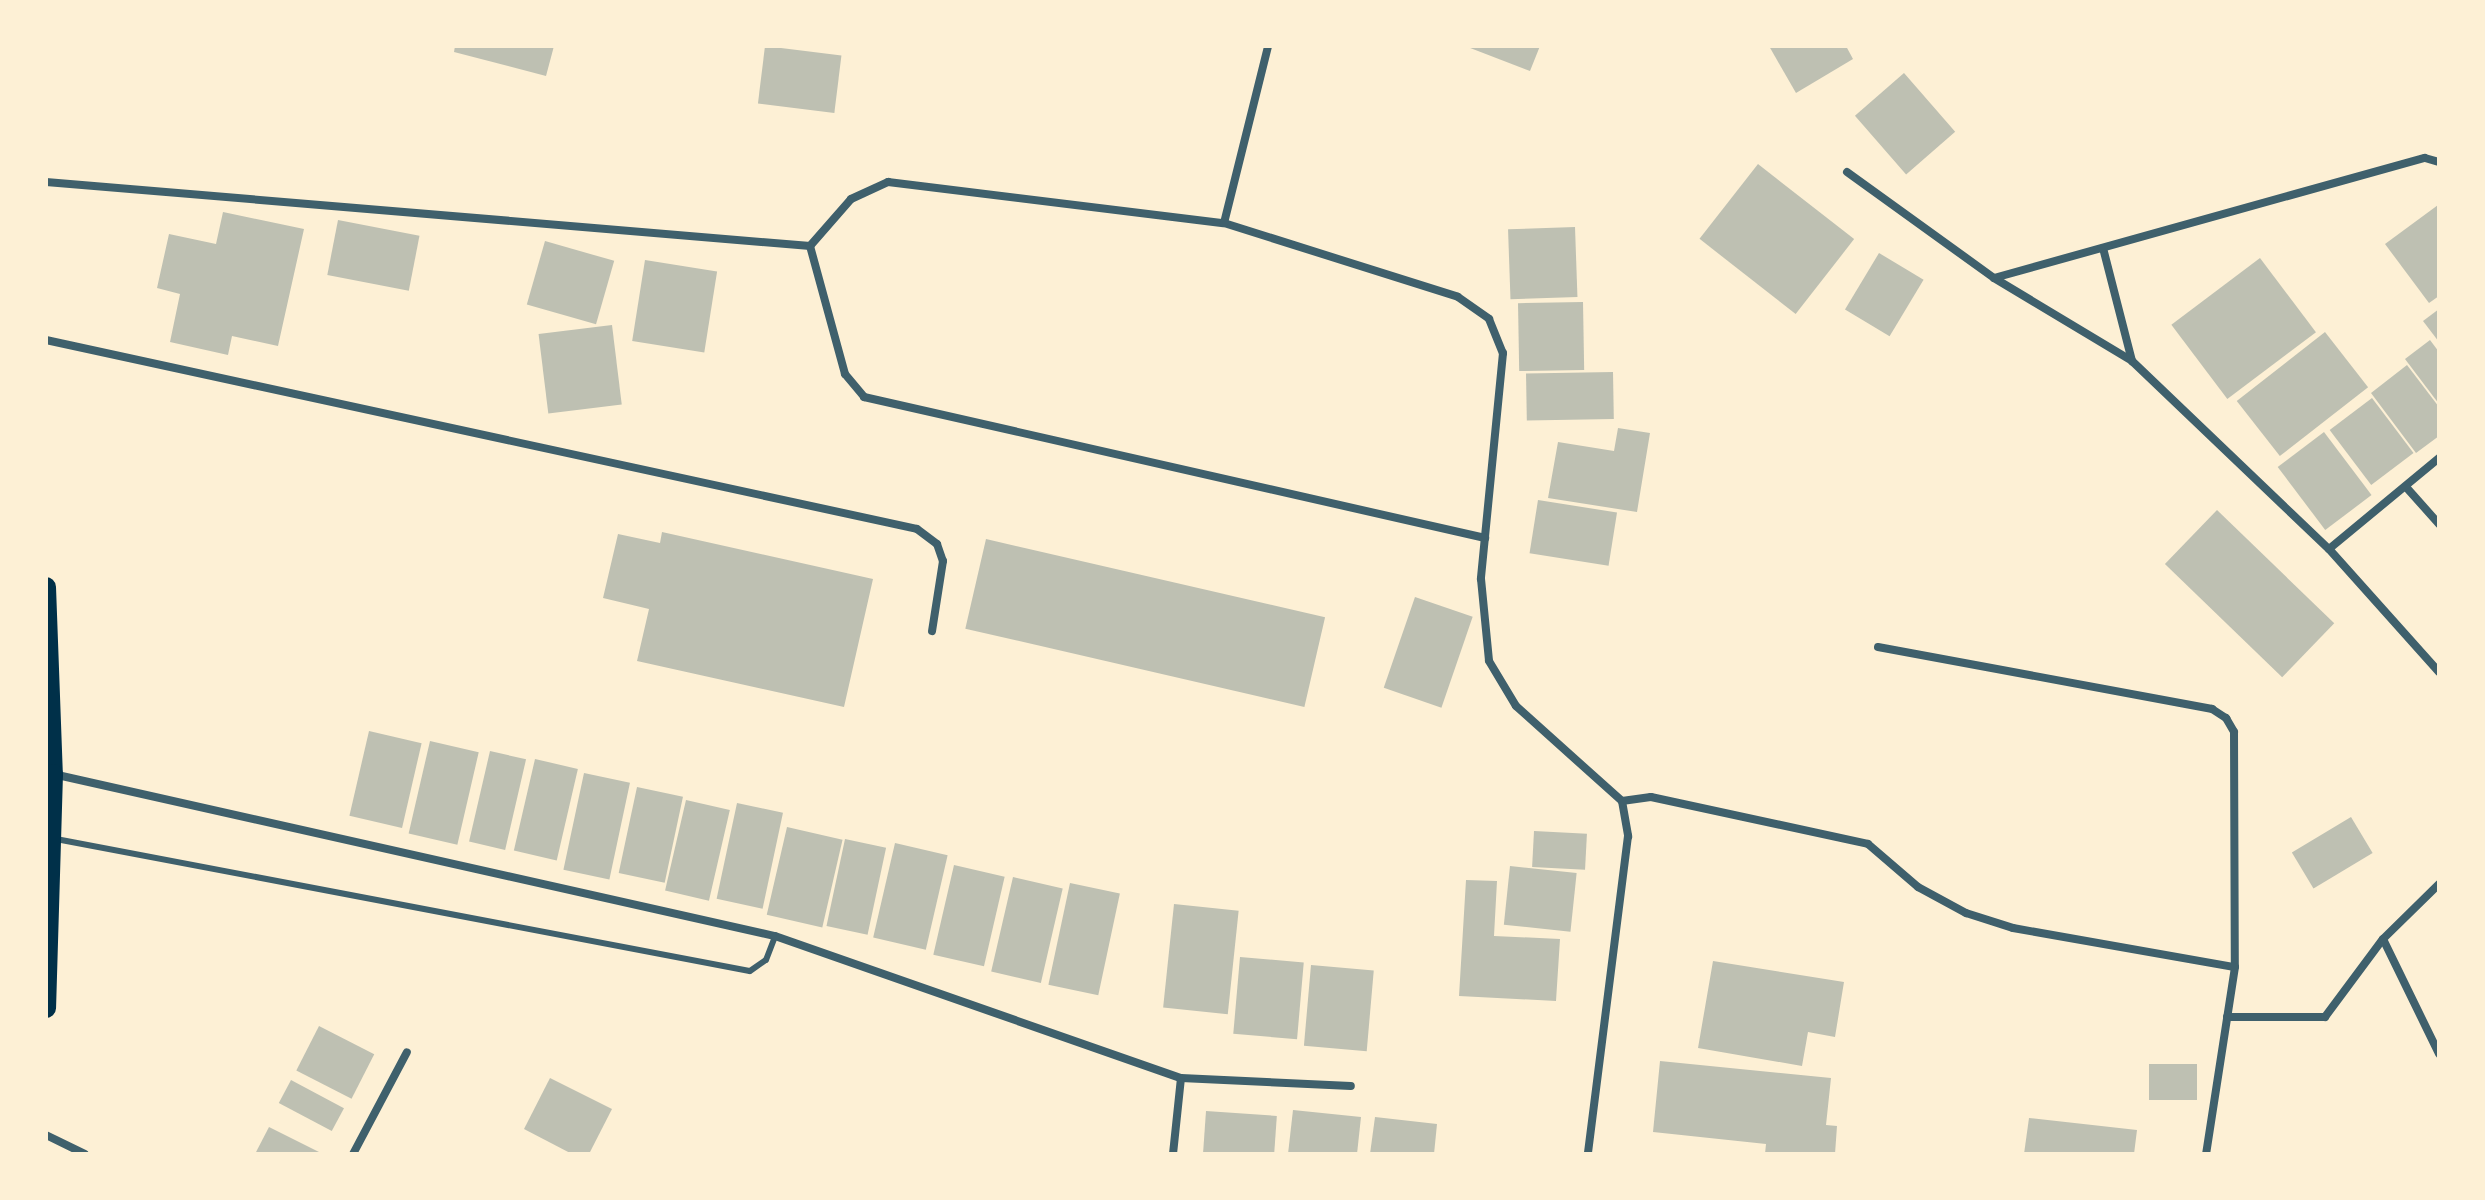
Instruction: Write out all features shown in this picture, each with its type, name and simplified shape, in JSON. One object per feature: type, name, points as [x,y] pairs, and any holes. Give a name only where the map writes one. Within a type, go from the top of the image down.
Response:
[{"type":"main road","points":[[46,587],[53,774],[46,1008]]},
{"type":"street","points":[[1224,223],[1268,46]]},
{"type":"street","points":[[1994,278],[2425,158],[2439,162]]},
{"type":"street","points":[[1847,172],[1994,278],[2132,361],[2329,549],[2439,672]]},
{"type":"street","points":[[46,182],[810,246]]},
{"type":"street","points":[[810,246],[851,199],[888,182],[1224,223],[1458,297],[1489,319],[1503,353],[1481,579],[1489,661],[1516,706],[1622,801],[1625,888],[1588,1154]]},
{"type":"street","points":[[810,246],[845,374],[864,397],[1485,538]]},
{"type":"street","points":[[2103,248],[2132,361]]},
{"type":"street","points":[[46,340],[917,529],[937,544],[943,561],[932,631]]},
{"type":"street","points":[[2329,549],[2439,458]]},
{"type":"street","points":[[2406,487],[2439,524]]},
{"type":"street","points":[[1878,647],[2212,709],[2226,718],[2234,732],[2235,967],[2206,1154]]},
{"type":"street","points":[[53,774],[775,936],[1181,1078],[1351,1086]]},
{"type":"street","points":[[1622,801],[1651,797],[1868,844],[1918,887],[1966,913],[2013,928],[2235,967]]},
{"type":"street","points":[[2227,1017],[2325,1017],[2383,939],[2439,884]]},
{"type":"street","points":[[2383,939],[2435,1037],[2439,1054]]},
{"type":"street","points":[[353,1154],[407,1052]]},
{"type":"street","points":[[1173,1154],[1181,1078]]},
{"type":"street","points":[[46,1135],[85,1154]]},
{"type":"lane","points":[[52,838],[750,971],[766,960],[775,936]]},
{"type":"building","points":[[455,46],[554,46],[546,76],[454,52]]},
{"type":"building","points":[[765,46],[841,55],[834,113],[758,104]]},
{"type":"building","points":[[1465,46],[1540,46],[1530,71]]},
{"type":"building","points":[[1769,46],[1846,46],[1853,59],[1796,93]]},
{"type":"building","points":[[1904,73],[1955,132],[1906,175],[1855,116]]},
{"type":"building","points":[[1758,164],[1854,239],[1796,314],[1700,239]]},
{"type":"building","points":[[2438,205],[2439,296],[2429,303],[2385,244]]},
{"type":"building","points":[[223,212],[304,229],[278,346],[232,336],[228,355],[170,342],[180,294],[157,288],[169,234],[216,244]]},
{"type":"building","points":[[338,220],[419,236],[409,291],[327,275]]},
{"type":"building","points":[[1575,227],[1577,297],[1510,299],[1508,229]]},
{"type":"building","points":[[545,241],[614,261],[596,324],[527,304]]},
{"type":"building","points":[[1879,253],[1924,280],[1890,336],[1845,310]]},
{"type":"building","points":[[2260,258],[2316,332],[2227,399],[2171,325]]},
{"type":"building","points":[[645,260],[717,271],[704,352],[632,341]]},
{"type":"building","points":[[1583,302],[1584,370],[1519,371],[1518,303]]},
{"type":"building","points":[[2439,309],[2439,342],[2423,321]]},
{"type":"building","points":[[612,325],[622,404],[548,413],[539,334]]},
{"type":"building","points":[[2325,332],[2368,387],[2280,456],[2237,401]]},
{"type":"building","points":[[2430,340],[2439,352],[2439,404],[2405,359]]},
{"type":"building","points":[[2407,365],[2439,407],[2439,436],[2416,453],[2371,393]]},
{"type":"building","points":[[1613,372],[1614,419],[1527,421],[1526,374]]},
{"type":"building","points":[[2372,398],[2414,453],[2371,485],[2330,430]]},
{"type":"building","points":[[1618,428],[1650,433],[1637,512],[1548,498],[1558,442],[1614,451]]},
{"type":"building","points":[[2324,432],[2372,495],[2325,530],[2278,467]]},
{"type":"building","points":[[1538,500],[1617,513],[1609,566],[1530,553]]},
{"type":"building","points":[[2217,510],[2334,623],[2282,677],[2165,564]]},
{"type":"building","points":[[662,532],[873,579],[844,707],[637,661],[649,609],[603,598],[618,534],[660,543]]},
{"type":"building","points":[[986,539],[1325,617],[1304,707],[965,629]]},
{"type":"building","points":[[1415,597],[1473,617],[1441,708],[1384,688]]},
{"type":"building","points":[[369,731],[422,743],[402,828],[349,816]]},
{"type":"building","points":[[430,741],[479,752],[457,845],[409,834]]},
{"type":"building","points":[[490,751],[526,759],[505,850],[469,842]]},
{"type":"building","points":[[535,759],[578,769],[557,860],[514,851]]},
{"type":"building","points":[[584,773],[630,783],[609,880],[563,870]]},
{"type":"building","points":[[637,787],[683,797],[665,883],[619,873]]},
{"type":"building","points":[[686,800],[730,810],[709,901],[665,891]]},
{"type":"building","points":[[737,803],[783,813],[763,909],[717,899]]},
{"type":"building","points":[[2351,817],[2373,853],[2313,889],[2292,853]]},
{"type":"building","points":[[787,827],[843,840],[822,928],[767,915]]},
{"type":"building","points":[[1534,831],[1587,834],[1585,870],[1532,867]]},
{"type":"building","points":[[845,839],[886,848],[868,935],[826,926]]},
{"type":"building","points":[[895,843],[948,855],[926,950],[873,938]]},
{"type":"building","points":[[954,865],[1005,877],[984,966],[933,955]]},
{"type":"building","points":[[1510,866],[1577,873],[1570,932],[1504,925]]},
{"type":"building","points":[[1013,877],[1063,888],[1041,983],[991,972]]},
{"type":"building","points":[[1466,880],[1497,881],[1494,936],[1560,939],[1556,1001],[1459,996]]},
{"type":"building","points":[[1070,883],[1120,894],[1098,995],[1048,985]]},
{"type":"building","points":[[1174,904],[1239,911],[1228,1014],[1163,1007]]},
{"type":"building","points":[[1240,957],[1304,963],[1297,1039],[1233,1034]]},
{"type":"building","points":[[1713,961],[1844,982],[1835,1037],[1808,1032],[1802,1066],[1698,1048]]},
{"type":"building","points":[[1311,965],[1374,970],[1367,1051],[1304,1046]]},
{"type":"building","points":[[319,1026],[374,1054],[352,1099],[296,1071]]},
{"type":"building","points":[[1660,1061],[1831,1078],[1826,1125],[1837,1126],[1835,1154],[1765,1154],[1766,1144],[1653,1132]]},
{"type":"building","points":[[2149,1064],[2197,1064],[2197,1100],[2149,1100]]},
{"type":"building","points":[[550,1078],[612,1109],[589,1154],[572,1154],[524,1129]]},
{"type":"building","points":[[291,1080],[344,1108],[332,1131],[279,1103]]},
{"type":"building","points":[[1293,1110],[1361,1117],[1357,1154],[1288,1154]]},
{"type":"building","points":[[1206,1111],[1277,1116],[1274,1154],[1203,1154]]},
{"type":"building","points":[[1375,1117],[1437,1124],[1434,1154],[1370,1154]]},
{"type":"building","points":[[2029,1118],[2137,1130],[2134,1154],[2024,1154]]},
{"type":"building","points":[[269,1127],[323,1154],[255,1154]]}]
